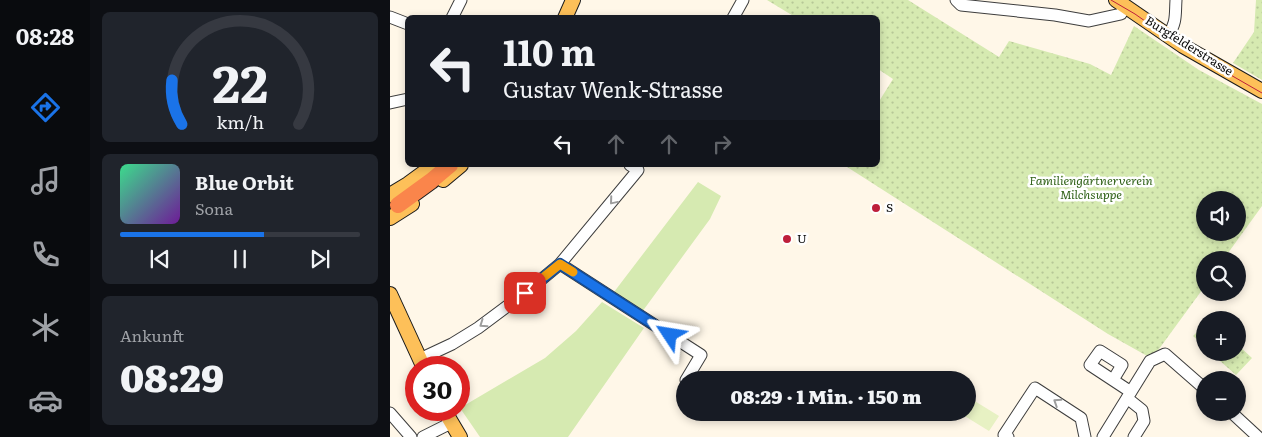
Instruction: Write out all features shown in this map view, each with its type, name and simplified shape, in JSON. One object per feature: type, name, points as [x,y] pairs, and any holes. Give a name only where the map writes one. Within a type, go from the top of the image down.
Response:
[{"type":"highway","points":[[393,204],[440,167]]},
{"type":"highway","points":[[393,204],[431,181],[448,167]]},
{"type":"main road","points":[[566,15],[573,0]]},
{"type":"main road","name":"Burgfelderstrasse","points":[[1121,3],[1204,58],[1262,91]]},
{"type":"main road","points":[[393,204],[408,184],[431,167]]},
{"type":"main road","points":[[393,204],[420,198],[459,167]]},
{"type":"main road","points":[[390,294],[419,356]]},
{"type":"main road","points":[[451,423],[460,437]]},
{"type":"street","points":[[454,15],[461,0]]},
{"type":"street","points":[[734,15],[743,0]]},
{"type":"street","points":[[956,0],[961,5],[1055,15],[1089,21],[1121,14],[1121,3]]},
{"type":"street","points":[[1168,35],[1175,23],[1176,0]]},
{"type":"street","points":[[390,17],[405,23]]},
{"type":"street","points":[[390,103],[405,100]]},
{"type":"street","points":[[433,356],[478,328],[560,264],[638,170],[633,167]]},
{"type":"street","points":[[560,264],[701,355],[692,371]]},
{"type":"street","points":[[1103,437],[1150,360],[1165,354],[1196,381]]},
{"type":"street","points":[[1113,380],[1142,410],[1144,421],[1134,437]]},
{"type":"street","points":[[1008,437],[1004,435],[1035,388],[1081,418],[1085,437]]},
{"type":"street","points":[[390,413],[411,437]]},
{"type":"street","points":[[1241,421],[1258,437]]},
{"type":"street","points":[[423,437],[451,423]]},
{"type":"green space","name":"Familiengärtnerverein Milchsuppe","points":[[767,0],[908,0],[999,57],[1009,41],[1090,64],[1111,75],[1134,26],[1199,70],[1262,104],[1262,206],[1246,228],[1246,191],[1196,191],[1196,241],[1237,241],[1230,251],[1196,251],[1196,298],[1159,349],[1149,357],[1108,334],[847,167],[880,167],[880,100],[893,79],[880,70],[880,15],[792,15]]},
{"type":"green space","points":[[1256,0],[1262,0],[1262,80],[1233,63],[1254,32]]},
{"type":"green space","points":[[698,182],[721,196],[710,219],[642,312],[614,292]]},
{"type":"green space","points":[[602,302],[644,328],[568,437],[480,437],[469,421],[470,402],[545,358],[576,331]]},
{"type":"green space","points":[[1246,352],[1252,358],[1240,371],[1231,371],[1220,361],[1246,361]]},
{"type":"green space","points":[[976,402],[999,416],[989,431],[973,421],[976,421]]},
{"type":"tram line","points":[[1111,0],[1135,14],[1182,47],[1262,93]]},
{"type":"slow traffic","points":[[545,276],[560,264],[573,272]]},
{"type":"place","name":"S","points":[[876,208]]},
{"type":"place","name":"U","points":[[787,239]]},
{"type":"route","points":[[525,293],[560,264],[670,335]]}]
